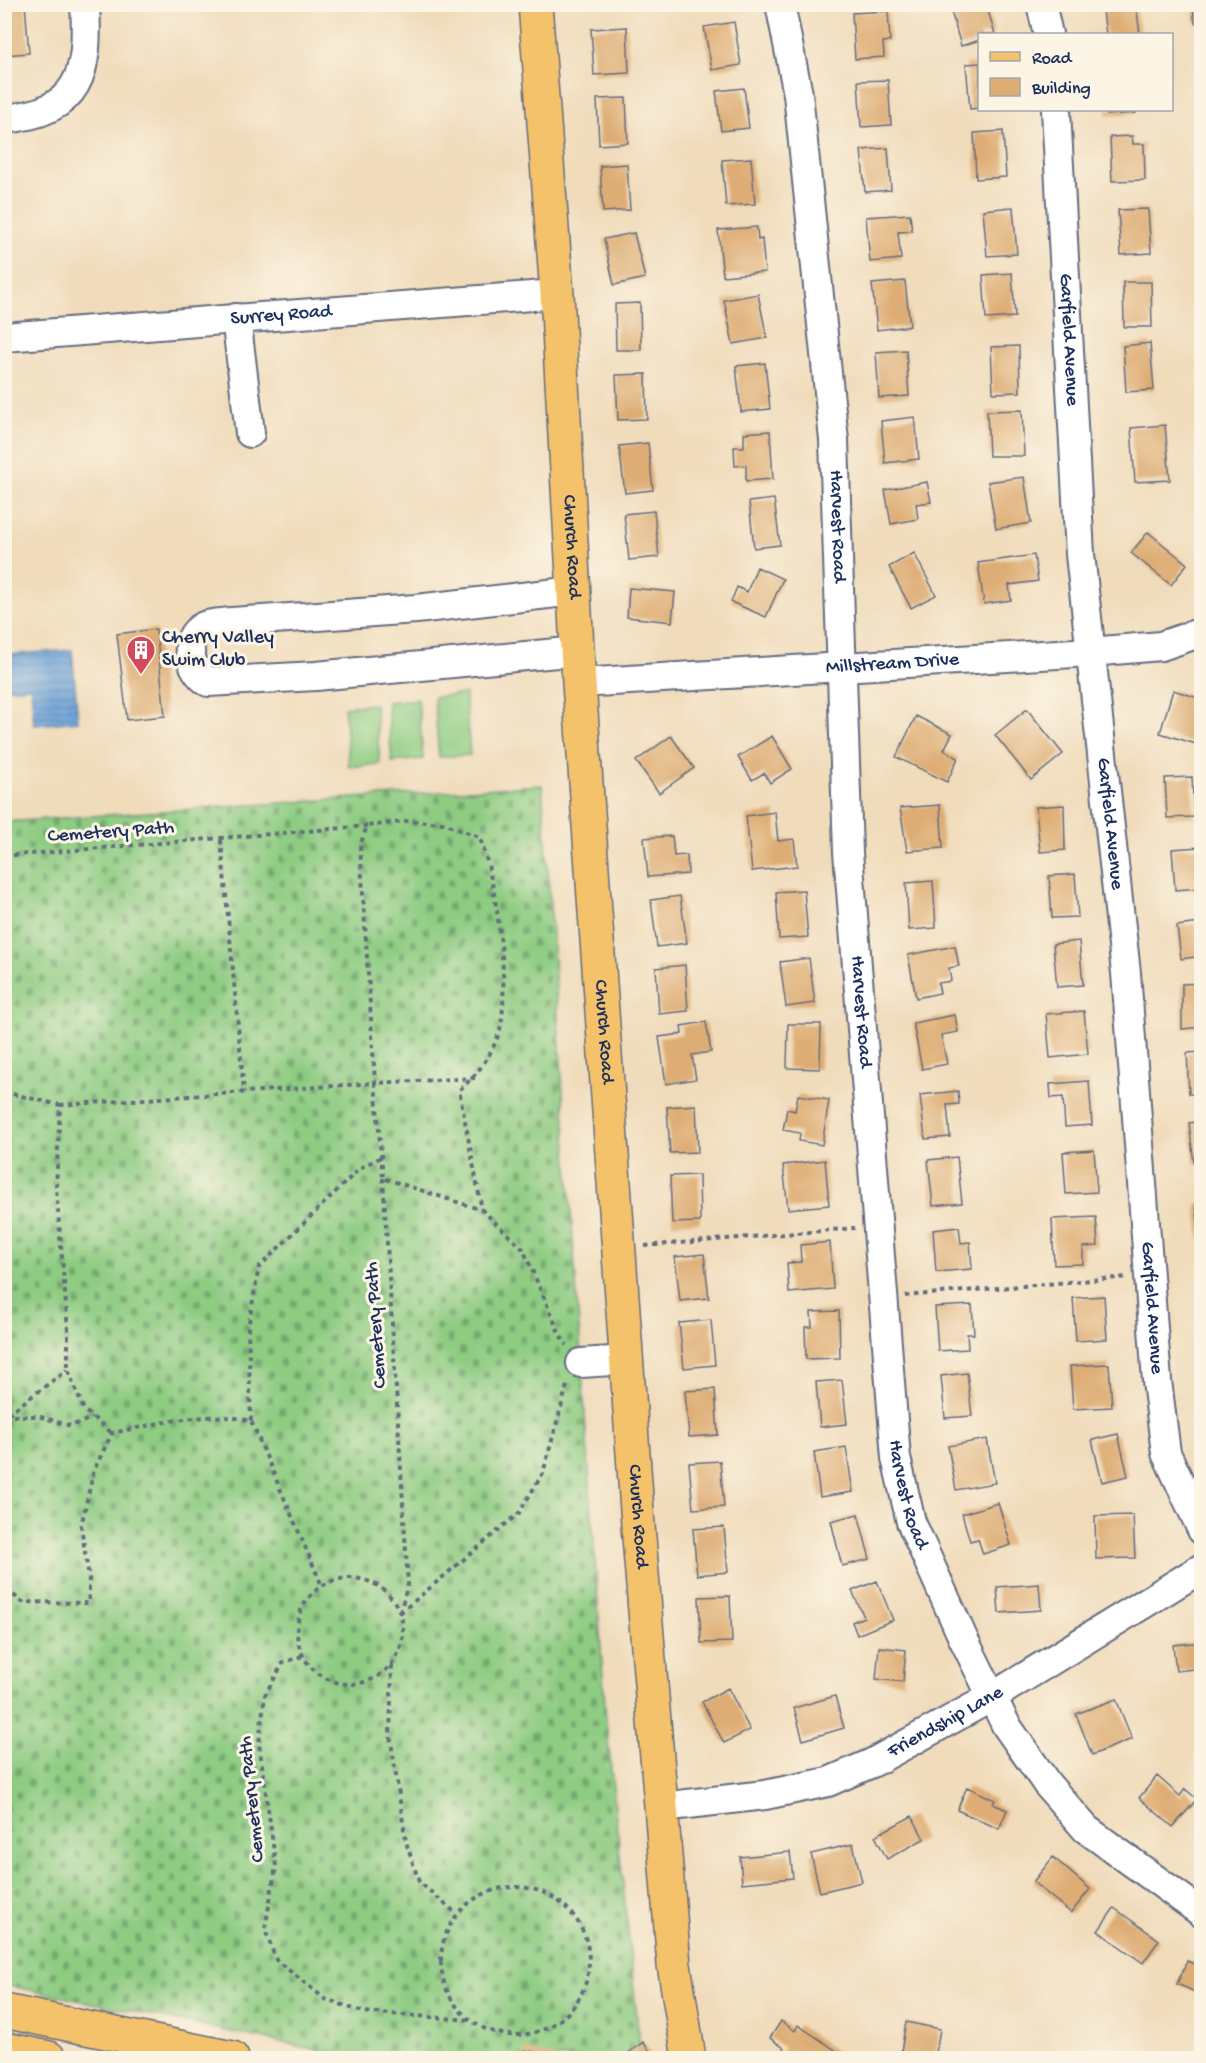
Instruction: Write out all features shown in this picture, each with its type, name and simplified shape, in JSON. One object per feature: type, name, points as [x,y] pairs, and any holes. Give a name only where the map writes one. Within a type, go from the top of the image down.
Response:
[{"type":"main road","name":"Church Road","points":[[535,4],[557,294],[579,683],[627,1360],[675,1965],[688,2058]]},
{"type":"main road","points":[[4,2011],[232,2058]]},
{"type":"main road","points":[[4,2049],[50,2058]]},
{"type":"street","points":[[4,119],[27,117],[46,111],[63,102],[72,90],[84,57],[87,36],[85,4]]},
{"type":"street","name":"Harvest Road","points":[[780,4],[798,94],[834,440],[848,852],[896,1458],[910,1522],[1006,1725],[1047,1784],[1086,1829],[1202,1913]]},
{"type":"street","points":[[1041,4],[1048,33]]},
{"type":"street","name":"Garfield Avenue","points":[[1056,111],[1080,554],[1126,973],[1149,1276],[1166,1453],[1202,1530]]},
{"type":"street","name":"Surrey Road","points":[[4,337],[557,294]]},
{"type":"street","points":[[236,318],[250,433]]},
{"type":"street","points":[[574,591],[416,609],[204,626],[193,636],[190,653],[200,676],[208,682],[316,676],[578,651]]},
{"type":"street","name":"Millstream Drive","points":[[579,683],[1090,652],[1161,646],[1202,632]]},
{"type":"street","points":[[581,1363],[627,1360]]},
{"type":"street","name":"Friendship Lane","points":[[662,1807],[765,1795],[828,1782],[872,1763],[992,1696],[1202,1568]]},
{"type":"path","name":"Cemetery Path","points":[[4,856],[221,840],[409,822],[443,823],[478,837],[489,860],[505,993],[501,1027],[476,1077],[459,1090],[482,1210]]},
{"type":"path","name":"Cemetery Path","points":[[367,826],[360,846],[408,1584],[400,1613],[403,1631],[400,1648],[392,1664],[390,1735],[406,1842],[419,1882],[457,1914]]},
{"type":"path","points":[[221,840],[244,1092]]},
{"type":"path","points":[[4,1092],[60,1105],[476,1077]]},
{"type":"path","points":[[60,1105],[56,1188],[68,1329],[68,1370],[84,1410],[112,1433],[186,1419],[236,1417],[251,1421]]},
{"type":"path","points":[[322,1586],[251,1421],[248,1328],[259,1267],[360,1168],[381,1157]]},
{"type":"path","points":[[382,1178],[482,1210],[523,1250],[560,1335],[581,1363],[568,1380],[543,1473],[519,1513],[400,1613],[392,1598],[378,1586],[362,1579],[345,1578],[322,1586],[314,1591],[303,1605],[297,1621],[296,1639],[302,1656],[312,1670],[327,1680],[345,1685],[371,1680],[392,1664]]},
{"type":"path","points":[[619,1248],[877,1226]]},
{"type":"path","points":[[883,1298],[1149,1276]]},
{"type":"path","points":[[6,1415],[68,1370]]},
{"type":"path","points":[[6,1415],[38,1416],[71,1426],[93,1418]]},
{"type":"path","points":[[4,1545],[8,1571],[6,1589],[22,1602],[89,1603],[89,1578],[81,1526],[94,1470],[112,1433]]},
{"type":"path","name":"Cemetery Path","points":[[302,1656],[283,1664],[265,1695],[259,1743],[276,1866],[265,1929],[276,1960],[325,1999],[363,2012],[470,2020]]},
{"type":"path","name":"Cemetery Path","points":[[525,1887],[549,1895],[570,1910],[583,1932],[589,1957],[586,1983],[576,2004],[559,2021],[538,2031],[515,2035],[491,2031],[470,2020],[454,2003],[443,1981],[441,1958],[445,1935],[457,1914],[476,1897],[500,1888],[525,1887]]},
{"type":"green space","points":[[465,694],[470,755],[439,757],[434,697]]},
{"type":"green space","points":[[418,699],[423,759],[392,762],[387,702]]},
{"type":"green space","points":[[375,704],[380,764],[349,767],[344,707]]},
{"type":"green space","points":[[542,785],[606,1721],[641,2058],[357,2058],[5,1985],[5,822]]},
{"type":"water","points":[[72,650],[78,721],[34,725],[31,687],[5,689],[5,655]]},
{"type":"building","points":[[4,4],[25,4],[29,53],[4,55]]},
{"type":"building","points":[[949,4],[986,4],[995,33],[978,33],[978,41],[961,46]]},
{"type":"building","points":[[1102,4],[1136,4],[1140,33],[1106,33]]},
{"type":"building","points":[[1202,7],[1202,22],[1195,23],[1193,9]]},
{"type":"building","points":[[888,11],[890,41],[883,42],[884,57],[855,59],[852,13]]},
{"type":"building","points":[[734,22],[741,65],[712,70],[704,27]]},
{"type":"building","points":[[627,27],[629,73],[594,75],[591,29]]},
{"type":"building","points":[[978,63],[978,108],[970,109],[966,64]]},
{"type":"building","points":[[888,80],[891,125],[861,127],[858,81]]},
{"type":"building","points":[[744,88],[749,128],[721,131],[716,91]]},
{"type":"building","points":[[626,98],[628,143],[599,145],[597,99]]},
{"type":"building","points":[[1106,111],[1136,111],[1136,113],[1107,115]]},
{"type":"building","points":[[1003,131],[1006,177],[976,179],[974,133]]},
{"type":"building","points":[[1132,136],[1133,144],[1144,144],[1145,180],[1112,181],[1110,137]]},
{"type":"building","points":[[888,148],[891,190],[865,192],[861,150]]},
{"type":"building","points":[[751,158],[755,204],[726,206],[722,160]]},
{"type":"building","points":[[627,164],[630,210],[603,212],[600,166]]},
{"type":"building","points":[[1013,207],[1017,254],[987,256],[983,210]]},
{"type":"building","points":[[1148,209],[1151,253],[1121,255],[1118,210]]},
{"type":"building","points":[[910,214],[912,231],[898,232],[901,259],[870,262],[866,217]]},
{"type":"building","points":[[757,227],[758,240],[762,239],[765,272],[723,276],[718,230]]},
{"type":"building","points":[[634,233],[645,278],[614,285],[604,239]]},
{"type":"building","points":[[1012,273],[1015,317],[986,319],[983,275]]},
{"type":"building","points":[[905,281],[910,326],[877,330],[872,284]]},
{"type":"building","points":[[1123,282],[1151,282],[1152,327],[1124,327]]},
{"type":"building","points":[[758,294],[767,338],[733,344],[724,300]]},
{"type":"building","points":[[640,303],[641,350],[616,350],[615,304]]},
{"type":"building","points":[[1150,343],[1154,390],[1126,392],[1123,346]]},
{"type":"building","points":[[1019,346],[1020,392],[993,393],[991,347]]},
{"type":"building","points":[[906,350],[909,396],[879,398],[876,352]]},
{"type":"building","points":[[765,363],[770,409],[741,412],[736,366]]},
{"type":"building","points":[[646,374],[647,419],[618,420],[616,375]]},
{"type":"building","points":[[1022,410],[1024,456],[989,456],[987,411]]},
{"type":"building","points":[[915,417],[919,459],[885,463],[881,421]]},
{"type":"building","points":[[1165,425],[1170,480],[1135,482],[1131,428]]},
{"type":"building","points":[[770,431],[773,479],[746,481],[746,465],[735,466],[734,447],[744,447],[744,433]]},
{"type":"building","points":[[648,443],[653,490],[625,493],[619,446]]},
{"type":"building","points":[[1024,477],[1031,523],[996,529],[988,482]]},
{"type":"building","points":[[927,482],[931,502],[916,504],[918,519],[891,524],[885,490]]},
{"type":"building","points":[[774,499],[780,545],[754,548],[749,502]]},
{"type":"building","points":[[654,511],[659,557],[629,560],[624,514]]},
{"type":"building","points":[[1148,532],[1187,564],[1171,585],[1131,553]]},
{"type":"building","points":[[914,553],[936,595],[911,608],[889,567]]},
{"type":"building","points":[[1034,555],[1038,581],[1009,585],[1011,600],[984,604],[978,563]]},
{"type":"building","points":[[757,567],[783,579],[766,617],[731,602],[737,587],[747,592]]},
{"type":"building","points":[[629,588],[675,592],[672,622],[627,617]]},
{"type":"building","name":"Cherry Valley Swim Club","points":[[156,629],[165,716],[127,720],[117,634]]},
{"type":"building","points":[[1173,690],[1202,699],[1202,728],[1196,744],[1160,733]]},
{"type":"building","points":[[1027,709],[1063,754],[1031,780],[995,735]]},
{"type":"building","points":[[916,716],[952,734],[944,750],[958,758],[947,782],[896,757]]},
{"type":"building","points":[[671,736],[694,768],[659,793],[636,761]]},
{"type":"building","points":[[772,736],[792,769],[770,783],[764,773],[752,780],[738,757]]},
{"type":"building","points":[[1192,777],[1194,817],[1167,818],[1165,778]]},
{"type":"building","points":[[940,805],[943,848],[907,851],[900,808]]},
{"type":"building","points":[[1064,805],[1065,850],[1040,852],[1036,807]]},
{"type":"building","points":[[775,812],[778,841],[794,839],[797,866],[752,871],[746,816]]},
{"type":"building","points":[[672,836],[674,856],[687,855],[688,874],[648,877],[644,838]]},
{"type":"building","points":[[1200,847],[1202,888],[1175,890],[1172,849]]},
{"type":"building","points":[[1075,874],[1078,917],[1052,918],[1049,876]]},
{"type":"building","points":[[933,881],[936,928],[909,930],[906,883]]},
{"type":"building","points":[[804,890],[808,937],[779,939],[776,892]]},
{"type":"building","points":[[680,896],[687,943],[657,947],[651,900]]},
{"type":"building","points":[[1200,923],[1202,956],[1181,959],[1177,926]]},
{"type":"building","points":[[1079,941],[1083,985],[1057,987],[1053,944]]},
{"type":"building","points":[[955,946],[959,966],[949,968],[951,981],[938,983],[940,993],[916,998],[908,955]]},
{"type":"building","points":[[809,958],[815,1003],[786,1007],[780,962]]},
{"type":"building","points":[[685,965],[688,1011],[659,1014],[656,968]]},
{"type":"building","points":[[1202,983],[1202,1027],[1182,1029],[1182,984]]},
{"type":"building","points":[[1084,1011],[1088,1054],[1050,1058],[1046,1014]]},
{"type":"building","points":[[955,1015],[958,1032],[941,1035],[947,1064],[922,1069],[913,1023]]},
{"type":"building","points":[[706,1022],[711,1052],[692,1055],[696,1079],[666,1084],[659,1037],[682,1034],[681,1026]]},
{"type":"building","points":[[788,1024],[821,1024],[820,1069],[787,1068]]},
{"type":"building","points":[[1202,1052],[1202,1094],[1189,1094],[1187,1053]]},
{"type":"building","points":[[1089,1081],[1092,1125],[1065,1127],[1063,1097],[1051,1098],[1050,1084]]},
{"type":"building","points":[[958,1091],[959,1104],[947,1105],[950,1137],[925,1139],[920,1095]]},
{"type":"building","points":[[798,1095],[829,1100],[822,1145],[799,1141],[800,1133],[783,1130],[787,1109],[795,1111]]},
{"type":"building","points":[[696,1105],[698,1152],[670,1153],[667,1107]]},
{"type":"building","points":[[1202,1121],[1202,1163],[1194,1164],[1189,1123]]},
{"type":"building","points":[[1094,1150],[1097,1192],[1066,1194],[1063,1152]]},
{"type":"building","points":[[957,1157],[962,1203],[933,1206],[928,1160]]},
{"type":"building","points":[[825,1160],[829,1205],[788,1209],[783,1165]]},
{"type":"building","points":[[699,1175],[700,1222],[672,1223],[670,1176]]},
{"type":"building","points":[[1202,1203],[1202,1239],[1200,1240],[1196,1204]]},
{"type":"building","points":[[1096,1217],[1098,1246],[1083,1247],[1083,1264],[1054,1265],[1052,1219]]},
{"type":"building","points":[[959,1227],[961,1243],[970,1242],[972,1269],[936,1272],[933,1230]]},
{"type":"building","points":[[830,1242],[833,1289],[789,1293],[787,1263],[801,1262],[800,1245]]},
{"type":"building","points":[[704,1254],[709,1298],[680,1301],[675,1257]]},
{"type":"building","points":[[1104,1296],[1107,1339],[1076,1341],[1073,1298]]},
{"type":"building","points":[[972,1305],[974,1334],[967,1334],[968,1349],[938,1351],[935,1307]]},
{"type":"building","points":[[839,1311],[840,1358],[806,1359],[805,1327],[812,1327],[811,1312]]},
{"type":"building","points":[[711,1320],[715,1365],[684,1368],[679,1323]]},
{"type":"building","points":[[1109,1364],[1112,1407],[1073,1409],[1070,1366]]},
{"type":"building","points":[[967,1373],[972,1416],[945,1418],[941,1376]]},
{"type":"building","points":[[842,1380],[847,1424],[820,1427],[816,1382]]},
{"type":"building","points":[[715,1389],[718,1435],[689,1437],[685,1391]]},
{"type":"building","points":[[1118,1434],[1128,1476],[1102,1482],[1092,1440]]},
{"type":"building","points":[[987,1439],[995,1483],[956,1490],[948,1446]]},
{"type":"building","points":[[846,1447],[853,1492],[820,1497],[814,1452]]},
{"type":"building","points":[[720,1461],[724,1507],[693,1509],[689,1463]]},
{"type":"building","points":[[998,1503],[1011,1545],[983,1554],[978,1539],[970,1541],[962,1514]]},
{"type":"building","points":[[858,1514],[870,1559],[842,1566],[831,1521]]},
{"type":"building","points":[[1133,1515],[1135,1558],[1096,1559],[1095,1516]]},
{"type":"building","points":[[724,1527],[728,1572],[697,1575],[693,1529]]},
{"type":"building","points":[[877,1581],[893,1620],[857,1635],[852,1622],[864,1617],[852,1591]]},
{"type":"building","points":[[1039,1584],[1041,1610],[999,1613],[997,1587]]},
{"type":"building","points":[[730,1596],[732,1642],[701,1643],[699,1597]]},
{"type":"building","points":[[1202,1642],[1202,1668],[1176,1671],[1173,1645]]},
{"type":"building","points":[[879,1647],[906,1650],[903,1682],[876,1679]]},
{"type":"building","points":[[728,1688],[750,1730],[724,1743],[702,1702]]},
{"type":"building","points":[[835,1696],[844,1728],[803,1740],[794,1708]]},
{"type":"building","points":[[1116,1699],[1132,1739],[1092,1755],[1076,1714]]},
{"type":"building","points":[[1157,1776],[1180,1796],[1185,1789],[1197,1799],[1173,1827],[1139,1798]]},
{"type":"building","points":[[967,1787],[995,1800],[993,1804],[1007,1810],[999,1829],[957,1810]]},
{"type":"building","points":[[912,1816],[924,1839],[887,1859],[875,1836]]},
{"type":"building","points":[[853,1844],[862,1882],[820,1892],[811,1854]]},
{"type":"building","points":[[790,1852],[793,1878],[742,1883],[740,1857]]},
{"type":"building","points":[[1053,1857],[1090,1889],[1071,1913],[1033,1882]]},
{"type":"building","points":[[1114,1908],[1159,1940],[1143,1963],[1098,1931]]},
{"type":"building","points":[[1187,1961],[1202,1967],[1202,1995],[1177,1984]]},
{"type":"building","points":[[781,2021],[795,2031],[798,2025],[847,2058],[777,2058],[784,2048],[770,2038]]},
{"type":"building","points":[[906,2022],[940,2029],[936,2053],[948,2055],[948,2058],[900,2058]]},
{"type":"building","points":[[643,2042],[655,2058],[622,2058]]},
{"type":"building","points":[[525,2050],[560,2058],[524,2058]]},
{"type":"place","name":"Cherry Valley Swim Club","points":[[141,676]]}]
